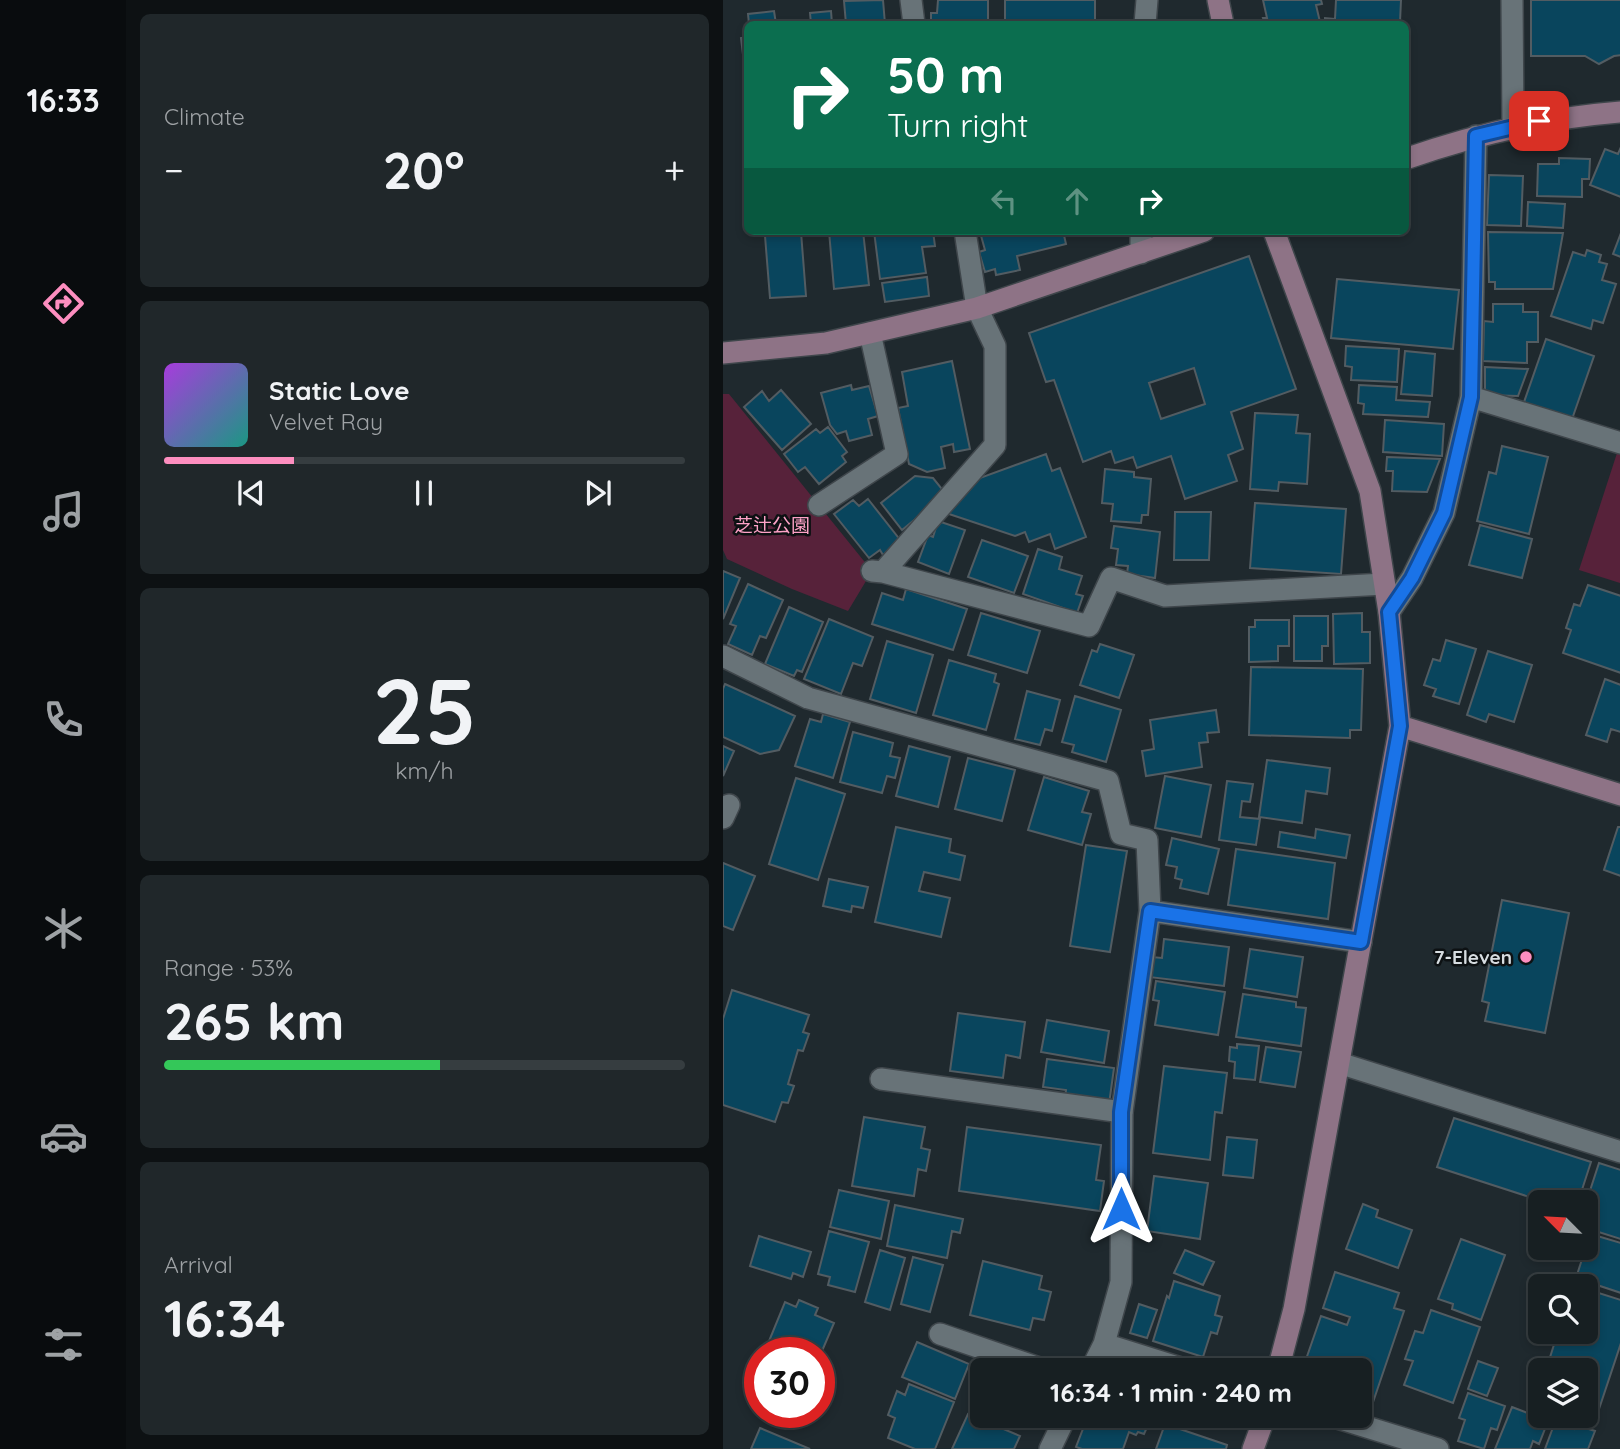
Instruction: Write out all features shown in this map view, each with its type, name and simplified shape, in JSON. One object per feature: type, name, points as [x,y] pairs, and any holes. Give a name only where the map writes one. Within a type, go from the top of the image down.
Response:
[{"type":"street","points":[[911,0],[914,21]]},
{"type":"street","points":[[1145,21],[1147,0]]},
{"type":"street","points":[[1218,0],[1222,21]]},
{"type":"street","points":[[1512,0],[1513,126]]},
{"type":"street","points":[[1409,158],[1513,126],[1564,117],[1620,112]]},
{"type":"street","points":[[1389,612],[1412,578],[1444,513],[1471,397],[1476,136]]},
{"type":"street","points":[[966,235],[977,308],[995,346],[995,445],[877,572],[1089,626],[1111,578],[1165,596],[1385,584]]},
{"type":"street","points":[[1141,235],[1141,253]]},
{"type":"street","points":[[723,353],[826,343],[977,308],[1193,235]]},
{"type":"street","points":[[1275,235],[1370,491],[1389,612],[1400,726],[1294,1309],[1281,1358]]},
{"type":"street","points":[[819,505],[897,454],[871,333]]},
{"type":"street","points":[[1471,397],[1620,443]]},
{"type":"street","points":[[723,656],[808,698],[1108,781],[1121,834],[1147,840],[1150,911],[1121,1112],[1121,1282],[1104,1344],[1097,1358]]},
{"type":"street","points":[[1400,726],[1620,795]]},
{"type":"street","points":[[1150,911],[1361,942]]},
{"type":"street","points":[[1339,1063],[1620,1152]]},
{"type":"street","points":[[881,1080],[1121,1112]]},
{"type":"street","points":[[940,1334],[1009,1358]]},
{"type":"street","points":[[1104,1344],[1149,1358]]},
{"type":"street","points":[[1050,1449],[1060,1428]]},
{"type":"street","points":[[1253,1449],[1261,1428]]},
{"type":"street","points":[[1370,1428],[1438,1449]]},
{"type":"green space","name":"芝辻公園","points":[[723,394],[729,394],[872,571],[848,611],[727,559],[723,550]]},
{"type":"green space","points":[[1618,450],[1620,451],[1620,583],[1579,570]]},
{"type":"building","points":[[883,0],[885,21],[846,21],[844,1]]},
{"type":"building","points":[[938,0],[988,0],[988,21],[931,21],[931,13],[937,13]]},
{"type":"building","points":[[1005,0],[1095,0],[1095,21],[1005,21]]},
{"type":"building","points":[[1263,0],[1321,0],[1322,4],[1316,5],[1320,21],[1264,21],[1263,18],[1267,18]]},
{"type":"building","points":[[1336,0],[1401,0],[1400,21],[1325,21],[1325,18],[1335,19]]},
{"type":"building","points":[[1531,0],[1621,0],[1621,55],[1599,64],[1585,56],[1531,56]]},
{"type":"building","points":[[774,11],[776,21],[749,21],[748,14]]},
{"type":"building","points":[[831,11],[832,21],[811,21],[810,13]]},
{"type":"building","points":[[741,38],[744,38],[744,63]]},
{"type":"building","points":[[1621,147],[1621,197],[1590,185],[1605,149],[1618,154]]},
{"type":"building","points":[[1559,158],[1590,159],[1589,179],[1582,179],[1582,197],[1537,196],[1538,164],[1559,164]]},
{"type":"building","points":[[1489,175],[1523,176],[1521,226],[1487,225]]},
{"type":"building","points":[[1528,202],[1565,204],[1563,228],[1527,226]]},
{"type":"building","points":[[1488,232],[1563,233],[1553,289],[1495,289],[1495,282],[1489,282]]},
{"type":"building","points":[[1621,233],[1621,257],[1613,254]]},
{"type":"building","points":[[801,235],[806,296],[770,298],[765,236]]},
{"type":"building","points":[[829,235],[863,235],[869,285],[834,289]]},
{"type":"building","points":[[874,235],[934,235],[935,246],[922,247],[926,273],[880,279]]},
{"type":"building","points":[[981,235],[1064,235],[1066,244],[1017,256],[1020,270],[996,275],[995,269],[985,272],[979,252],[985,250]]},
{"type":"building","points":[[1587,250],[1601,255],[1599,262],[1607,264],[1602,280],[1616,284],[1603,323],[1593,320],[1591,329],[1551,316],[1573,252],[1585,256]]},
{"type":"building","points":[[1249,256],[1296,389],[1231,412],[1243,449],[1228,455],[1237,481],[1185,499],[1171,456],[1137,468],[1133,457],[1115,463],[1111,451],[1083,462],[1054,380],[1046,382],[1029,333]],"holes":[[[1194,368],[1205,404],[1161,419],[1149,383]]]},
{"type":"building","points":[[927,277],[929,296],[885,302],[882,283]]},
{"type":"building","points":[[1337,279],[1459,290],[1453,349],[1331,338]]},
{"type":"building","points":[[1493,304],[1523,304],[1523,312],[1538,312],[1538,342],[1527,342],[1527,363],[1483,361],[1484,321],[1493,322]]},
{"type":"building","points":[[1546,339],[1594,356],[1571,422],[1523,405]]},
{"type":"building","points":[[1346,346],[1399,349],[1397,382],[1351,380],[1352,367],[1345,366]]},
{"type":"building","points":[[1405,351],[1435,354],[1432,396],[1401,394]]},
{"type":"building","points":[[952,361],[970,449],[954,452],[953,444],[941,447],[945,468],[927,472],[909,464],[898,408],[908,406],[902,372]]},
{"type":"building","points":[[1485,367],[1528,369],[1518,396],[1485,395]]},
{"type":"building","points":[[851,385],[852,390],[869,386],[878,416],[868,419],[872,435],[849,441],[846,431],[837,434],[830,425],[821,393]]},
{"type":"building","points":[[1359,385],[1397,387],[1396,400],[1430,402],[1428,417],[1363,414],[1364,404],[1358,403]]},
{"type":"building","points":[[781,390],[811,424],[782,450],[744,407],[762,391],[769,401]]},
{"type":"building","points":[[1255,413],[1298,415],[1296,433],[1310,434],[1307,484],[1279,482],[1278,491],[1250,489]]},
{"type":"building","points":[[1385,420],[1444,424],[1442,456],[1383,452]]},
{"type":"building","points":[[828,427],[847,452],[842,456],[846,462],[819,484],[805,467],[798,472],[784,454],[816,429],[820,433]]},
{"type":"building","points":[[1502,446],[1548,457],[1529,534],[1477,521],[1489,472],[1496,474]]},
{"type":"building","points":[[1046,454],[1052,471],[1060,468],[1086,537],[1055,549],[1050,534],[1029,542],[1025,532],[1015,536],[946,513],[977,479]]},
{"type":"building","points":[[1387,457],[1440,459],[1427,492],[1392,491],[1393,471],[1386,471]]},
{"type":"building","points":[[1105,469],[1134,472],[1134,477],[1151,479],[1148,515],[1142,515],[1141,523],[1111,521],[1113,504],[1102,503]]},
{"type":"building","points":[[915,476],[933,478],[946,494],[902,530],[881,503]]},
{"type":"building","points":[[868,499],[901,541],[883,555],[880,550],[869,558],[834,514],[853,500],[859,506]]},
{"type":"building","points":[[1255,503],[1346,509],[1341,574],[1250,568]]},
{"type":"building","points":[[1175,512],[1211,512],[1209,560],[1174,560]]},
{"type":"building","points":[[938,521],[965,530],[949,574],[918,562],[928,535],[933,537]]},
{"type":"building","points":[[1480,525],[1532,539],[1522,578],[1469,565]]},
{"type":"building","points":[[1114,526],[1160,532],[1155,578],[1127,574],[1128,566],[1116,565],[1118,549],[1111,548]]},
{"type":"building","points":[[982,540],[1028,556],[1014,593],[968,577]]},
{"type":"building","points":[[1038,549],[1062,557],[1059,569],[1082,576],[1076,594],[1083,596],[1077,613],[1023,594]]},
{"type":"building","points":[[723,571],[740,578],[723,619]]},
{"type":"building","points":[[748,584],[783,600],[766,638],[760,636],[752,655],[728,644],[736,626],[730,624]]},
{"type":"building","points":[[1588,585],[1621,596],[1621,673],[1563,653],[1571,630],[1566,628],[1574,604],[1580,606]]},
{"type":"building","points":[[906,589],[967,609],[953,650],[872,624],[882,593],[903,600]]},
{"type":"building","points":[[789,607],[823,622],[802,672],[797,670],[794,676],[765,664]]},
{"type":"building","points":[[981,613],[1040,631],[1027,673],[968,655]]},
{"type":"building","points":[[1362,613],[1362,632],[1370,632],[1370,663],[1334,664],[1333,614]]},
{"type":"building","points":[[1294,616],[1328,616],[1328,646],[1322,646],[1322,661],[1294,661]]},
{"type":"building","points":[[829,619],[873,637],[862,666],[853,663],[841,694],[804,679]]},
{"type":"building","points":[[1255,620],[1289,620],[1289,646],[1278,646],[1278,661],[1249,662],[1249,627],[1255,627]]},
{"type":"building","points":[[1446,640],[1476,649],[1459,704],[1433,696],[1436,689],[1424,685],[1433,659],[1440,661]]},
{"type":"building","points":[[887,641],[933,655],[916,713],[870,699]]},
{"type":"building","points":[[1100,644],[1134,655],[1119,698],[1080,685],[1092,650],[1097,652]]},
{"type":"building","points":[[1488,651],[1532,665],[1514,722],[1489,714],[1486,722],[1467,715]]},
{"type":"building","points":[[949,660],[996,674],[994,682],[999,684],[986,730],[933,715]]},
{"type":"building","points":[[1251,667],[1363,669],[1361,730],[1350,730],[1350,738],[1249,735]]},
{"type":"building","points":[[1605,679],[1621,685],[1621,732],[1611,729],[1607,742],[1586,735]]},
{"type":"building","points":[[725,684],[795,716],[779,750],[760,754],[723,737]]},
{"type":"building","points":[[1027,691],[1060,700],[1052,731],[1045,729],[1040,745],[1015,739]]},
{"type":"building","points":[[1075,696],[1121,710],[1106,762],[1072,752],[1074,745],[1062,742]]},
{"type":"building","points":[[1216,710],[1219,732],[1207,733],[1208,742],[1199,743],[1202,767],[1146,776],[1142,751],[1154,749],[1150,720]]},
{"type":"building","points":[[823,714],[850,722],[833,778],[795,766],[810,719],[821,722]]},
{"type":"building","points":[[853,732],[893,743],[890,756],[900,758],[895,778],[887,776],[882,793],[840,782]]},
{"type":"building","points":[[723,746],[734,751],[723,776]]},
{"type":"building","points":[[909,746],[950,757],[938,807],[896,796]]},
{"type":"building","points":[[968,758],[1015,770],[1002,821],[955,809]]},
{"type":"building","points":[[1267,760],[1330,768],[1327,794],[1306,791],[1302,823],[1259,817]]},
{"type":"building","points":[[1165,776],[1211,785],[1201,837],[1155,828]]},
{"type":"building","points":[[1044,777],[1089,791],[1082,812],[1091,814],[1082,845],[1028,830]]},
{"type":"building","points":[[796,778],[845,794],[818,880],[769,864]]},
{"type":"building","points":[[1227,781],[1253,784],[1250,802],[1242,801],[1240,817],[1260,819],[1256,845],[1219,840]]},
{"type":"building","points":[[896,827],[951,839],[949,852],[965,856],[960,880],[924,872],[919,891],[950,898],[941,937],[875,922]]},
{"type":"building","points":[[1618,827],[1621,827],[1621,876],[1604,870]]},
{"type":"building","points":[[1316,829],[1350,835],[1346,858],[1278,847],[1280,832],[1315,838]]},
{"type":"building","points":[[1172,838],[1219,849],[1208,894],[1180,888],[1182,880],[1175,878],[1177,867],[1166,865]]},
{"type":"building","points":[[1086,845],[1127,851],[1110,952],[1070,946]]},
{"type":"building","points":[[1236,849],[1335,863],[1328,919],[1228,905]]},
{"type":"building","points":[[723,863],[755,876],[733,930],[723,926]]},
{"type":"building","points":[[829,879],[868,887],[863,908],[852,906],[851,912],[823,906]]},
{"type":"building","name":"7-Eleven","points":[[1502,900],[1569,913],[1545,1033],[1485,1021],[1489,1003],[1482,1001]]},
{"type":"building","points":[[1164,939],[1229,947],[1224,986],[1149,977],[1152,957],[1162,958]]},
{"type":"building","points":[[1250,949],[1303,957],[1297,997],[1244,988]]},
{"type":"building","points":[[1156,981],[1225,992],[1218,1035],[1155,1025],[1159,1001],[1153,1000]]},
{"type":"building","points":[[732,990],[809,1015],[803,1032],[809,1034],[803,1051],[798,1050],[788,1084],[794,1086],[788,1103],[782,1102],[775,1122],[723,1105],[723,1019]]},
{"type":"building","points":[[1243,994],[1296,1002],[1296,1007],[1306,1008],[1301,1046],[1236,1037]]},
{"type":"building","points":[[958,1013],[1025,1022],[1020,1058],[1006,1055],[1003,1078],[950,1071]]},
{"type":"building","points":[[1047,1020],[1109,1031],[1104,1063],[1041,1052]]},
{"type":"building","points":[[1237,1044],[1259,1046],[1255,1080],[1234,1078],[1235,1062],[1229,1061],[1230,1047],[1237,1048]]},
{"type":"building","points":[[1266,1047],[1301,1052],[1295,1087],[1260,1082]]},
{"type":"building","points":[[1047,1059],[1114,1068],[1109,1104],[1065,1097],[1066,1090],[1043,1087]]},
{"type":"building","points":[[1164,1066],[1227,1073],[1222,1113],[1215,1112],[1210,1160],[1153,1153]]},
{"type":"building","points":[[864,1117],[925,1127],[921,1148],[930,1150],[926,1171],[918,1169],[914,1196],[852,1186]]},
{"type":"building","points":[[1454,1118],[1591,1162],[1582,1190],[1528,1190],[1528,1196],[1437,1167]]},
{"type":"building","points":[[967,1127],[1101,1145],[1096,1180],[1104,1181],[1100,1211],[959,1191]]},
{"type":"building","points":[[1227,1137],[1257,1140],[1253,1178],[1223,1175]]},
{"type":"building","points":[[1599,1163],[1621,1170],[1621,1239],[1598,1232],[1598,1190],[1590,1190]]},
{"type":"building","points":[[1154,1176],[1208,1183],[1200,1239],[1147,1231]]},
{"type":"building","points":[[839,1190],[889,1201],[881,1239],[830,1227]]},
{"type":"building","points":[[1363,1204],[1378,1210],[1376,1217],[1412,1230],[1398,1268],[1346,1249]]},
{"type":"building","points":[[895,1205],[963,1219],[960,1233],[952,1231],[947,1258],[887,1246]]},
{"type":"building","points":[[829,1231],[869,1242],[855,1292],[828,1285],[830,1277],[818,1274]]},
{"type":"building","points":[[759,1236],[811,1252],[803,1277],[793,1273],[791,1279],[750,1266]]},
{"type":"building","points":[[1598,1236],[1621,1243],[1621,1293],[1598,1285],[1598,1274],[1577,1274],[1582,1260],[1598,1260]]},
{"type":"building","points":[[1461,1239],[1505,1255],[1481,1320],[1452,1309],[1453,1304],[1438,1299]]},
{"type":"building","points":[[880,1250],[905,1258],[890,1310],[865,1302]]},
{"type":"building","points":[[1185,1250],[1214,1262],[1203,1285],[1174,1273]]},
{"type":"building","points":[[913,1257],[943,1265],[930,1312],[901,1304]]},
{"type":"building","points":[[983,1261],[1042,1276],[1039,1289],[1051,1292],[1044,1320],[1033,1318],[1030,1330],[970,1315]]},
{"type":"building","points":[[1335,1272],[1399,1293],[1394,1308],[1404,1311],[1372,1405],[1372,1358],[1306,1358],[1321,1316],[1347,1325],[1350,1317],[1323,1308]]},
{"type":"building","points":[[1174,1281],[1220,1296],[1215,1315],[1222,1317],[1217,1334],[1211,1332],[1203,1357],[1153,1341]]},
{"type":"building","points":[[1598,1293],[1621,1300],[1621,1343],[1598,1412],[1598,1358],[1550,1358],[1554,1344],[1598,1344]]},
{"type":"building","points":[[799,1300],[818,1308],[815,1315],[834,1323],[828,1337],[771,1337],[785,1302],[796,1307]]},
{"type":"building","points":[[1139,1304],[1157,1310],[1147,1338],[1130,1333]]},
{"type":"building","points":[[1431,1310],[1480,1327],[1453,1403],[1404,1385],[1413,1361],[1405,1359],[1415,1331],[1423,1333]]},
{"type":"building","points":[[917,1342],[969,1364],[955,1399],[902,1377]]},
{"type":"building","points":[[1478,1361],[1498,1368],[1487,1396],[1468,1389]]},
{"type":"building","points":[[909,1384],[954,1402],[935,1449],[915,1449],[888,1438],[895,1418],[888,1415],[897,1391],[905,1395]]},
{"type":"building","points":[[1468,1393],[1505,1406],[1497,1430],[1491,1428],[1484,1449],[1458,1441],[1465,1420],[1459,1418]]},
{"type":"building","points":[[1512,1407],[1528,1413],[1528,1428],[1545,1428],[1539,1444],[1533,1441],[1530,1449],[1495,1449]]},
{"type":"building","points":[[968,1414],[970,1428],[1001,1428],[1020,1436],[1014,1449],[952,1449]]},
{"type":"building","points":[[760,1428],[810,1449],[751,1449]]},
{"type":"building","points":[[1083,1428],[1147,1428],[1144,1434],[1129,1432],[1123,1449],[1076,1447]]},
{"type":"building","points":[[1164,1428],[1177,1428],[1227,1445],[1226,1449],[1156,1449]]},
{"type":"building","points":[[1553,1428],[1586,1428],[1595,1431],[1588,1449],[1545,1449]]},
{"type":"place","name":"7-Eleven","points":[[1526,957]]},
{"type":"route","points":[[1121,1209],[1121,1112],[1150,911],[1361,942],[1400,726],[1389,612],[1412,578],[1444,513],[1471,397],[1476,136],[1539,121]]}]
